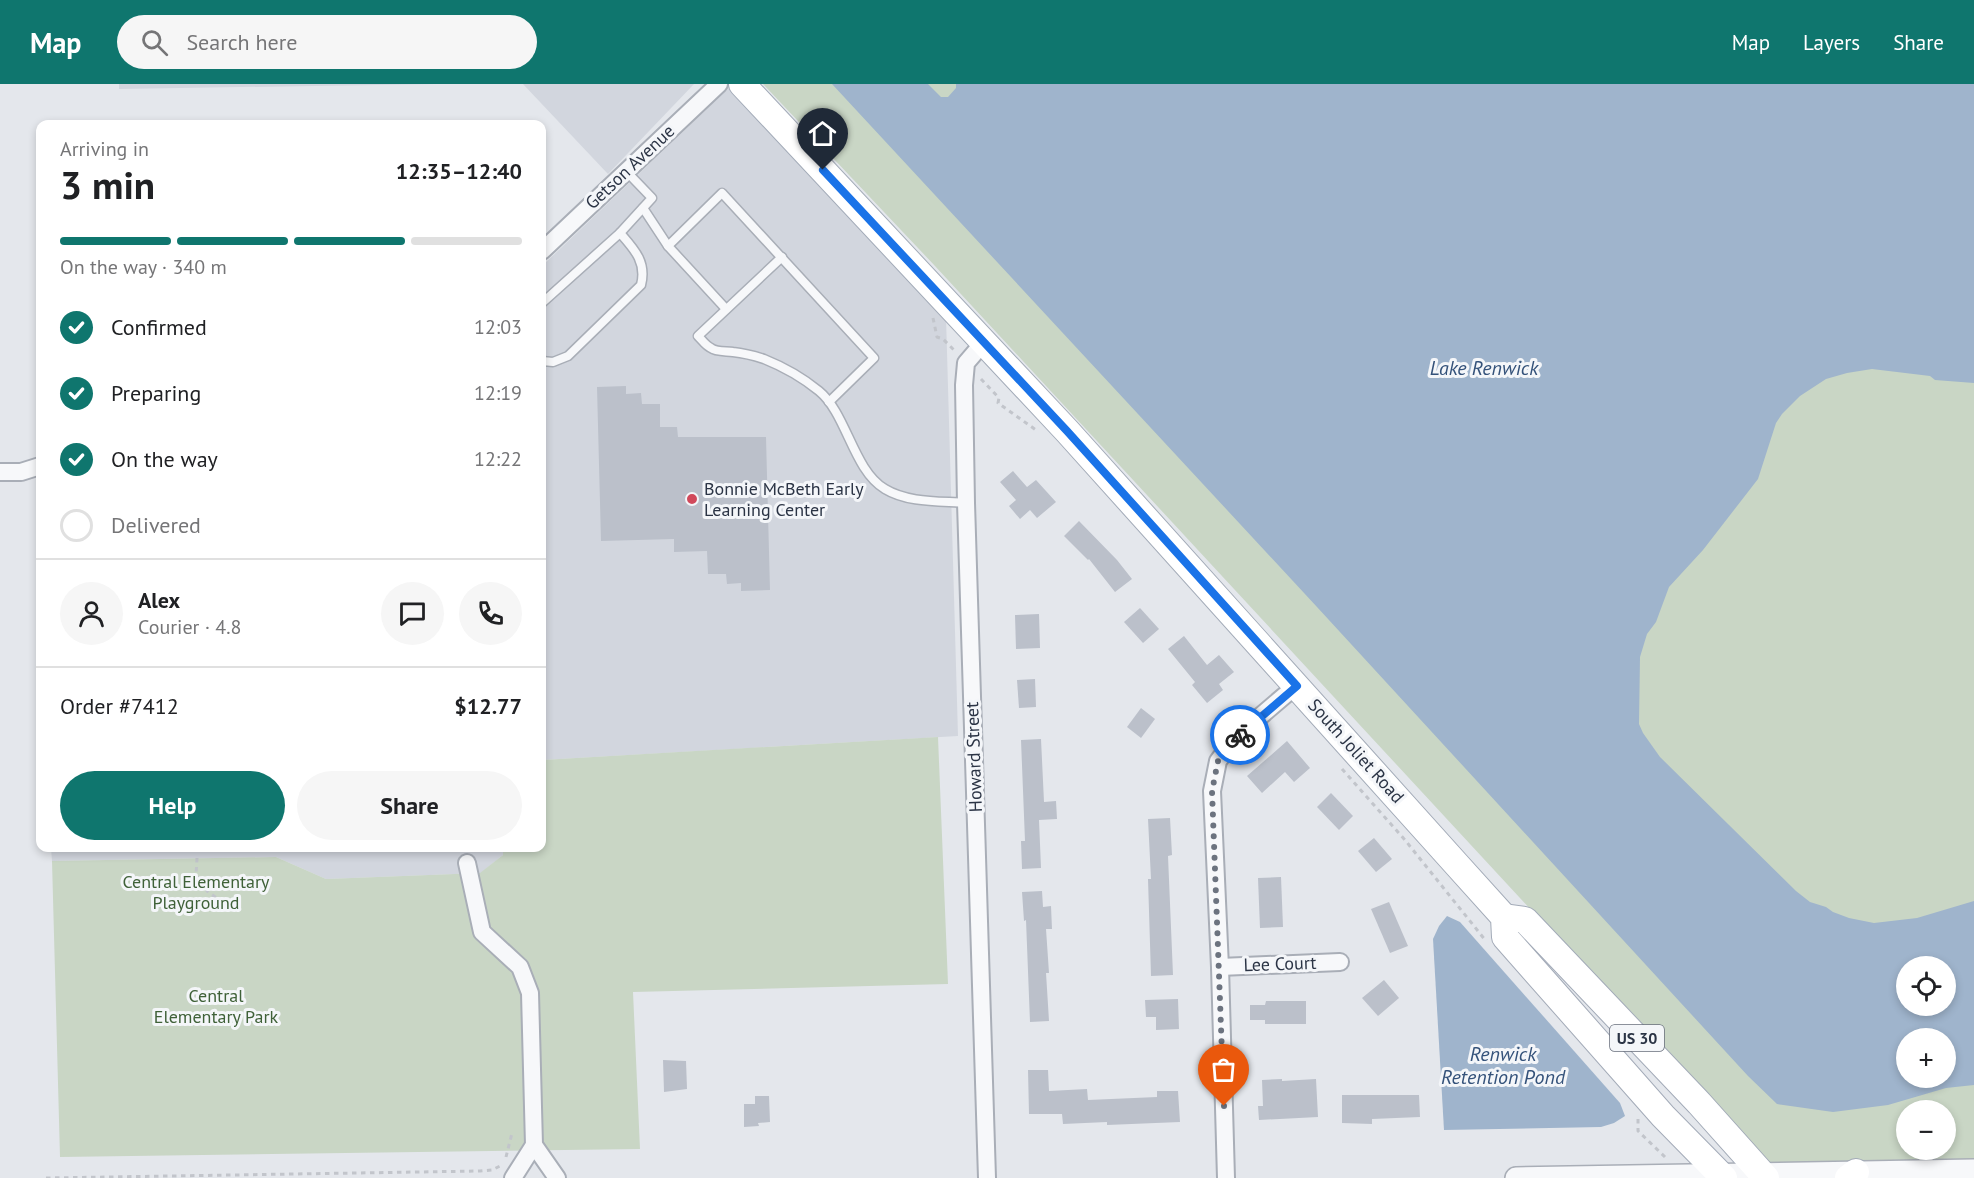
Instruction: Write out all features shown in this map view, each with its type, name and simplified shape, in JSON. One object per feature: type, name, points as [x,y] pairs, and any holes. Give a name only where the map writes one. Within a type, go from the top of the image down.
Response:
[{"type":"main road","name":"South Joliet Road","points":[[742,84],[1067,431],[1297,686],[1504,917],[1505,937],[1663,1116],[1722,1176]]},
{"type":"main road","name":"South Joliet Road","points":[[1504,917],[1525,920],[1699,1103],[1763,1176]]},
{"type":"street","name":"Getson Avenue","points":[[546,247],[719,84]]},
{"type":"street","name":"Howard Street","points":[[984,342],[966,363],[966,503],[987,1178]]},
{"type":"street","points":[[0,472],[21,472],[36,467]]},
{"type":"street","points":[[1226,1178],[1212,791],[1218,761],[1230,745],[1297,686]]},
{"type":"street","points":[[467,863],[482,932],[520,967],[530,993],[534,1145],[557,1178]]},
{"type":"street","name":"Lee Court","points":[[1220,967],[1340,962]]},
{"type":"street","points":[[513,1178],[534,1145]]},
{"type":"street","points":[[1516,1178],[1852,1175],[1974,1170]]},
{"type":"lane","points":[[546,299],[620,233],[652,198],[626,171]]},
{"type":"lane","points":[[668,246],[722,193],[874,358],[829,402]]},
{"type":"lane","points":[[643,208],[668,246],[726,309]]},
{"type":"lane","points":[[546,361],[553,362],[568,356],[641,285],[642,264],[634,249],[620,233]]},
{"type":"lane","points":[[782,257],[698,336],[712,349],[764,359],[795,374],[822,394],[829,402],[850,443],[873,478],[884,489],[903,497],[966,503]]},
{"type":"path","points":[[1336,764],[1405,840],[1486,942]]},
{"type":"path","points":[[197,858],[196,876],[207,884],[207,891],[218,899]]},
{"type":"path","points":[[1637,1114],[1638,1131],[1643,1134]]},
{"type":"path","points":[[46,1178],[486,1171],[500,1167],[504,1163],[512,1133]]},
{"type":"shaded area","points":[[119,84],[437,84],[119,89]]},
{"type":"shaded area","points":[[523,84],[694,84],[608,174]]},
{"type":"shaded area","points":[[730,87],[946,317],[958,736],[546,760],[546,262]]},
{"type":"shaded area","points":[[51,852],[503,852],[503,855],[481,873],[326,879],[276,857],[52,861]]},
{"type":"green space","name":"Lake Renwick","points":[[763,84],[1974,84],[1974,1163],[1769,1167],[935,266]]},
{"type":"green space","name":"Central Elementary Park","points":[[938,737],[948,984],[633,992],[640,1149],[60,1157],[52,861],[276,857],[326,879],[480,873],[503,855],[503,852],[546,852],[546,760]]},
{"type":"water","name":"Lake Renwick","points":[[832,84],[928,84],[941,97],[948,97],[956,88],[956,84],[1974,84],[1974,383],[1935,380],[1930,376],[1872,369],[1847,373],[1826,379],[1800,396],[1782,414],[1776,423],[1758,479],[1703,550],[1669,587],[1656,622],[1647,634],[1640,657],[1639,724],[1660,757],[1796,891],[1810,902],[1849,918],[1874,923],[1917,918],[1974,901],[1974,1085],[1956,1087],[1956,1028],[1896,1028],[1896,1088],[1946,1088],[1905,1100],[1896,1100],[1896,1103],[1888,1105],[1833,1112],[1777,1104],[1748,1076]]},
{"type":"water","name":"Renwick Retention Pond","points":[[1447,916],[1460,922],[1620,1103],[1625,1116],[1601,1127],[1444,1130],[1433,939]]},
{"type":"building","name":"Bonnie McBeth Early Learning Center","points":[[626,386],[626,394],[641,393],[642,404],[660,404],[660,427],[677,427],[678,437],[766,437],[770,590],[741,591],[741,583],[727,584],[726,574],[708,574],[707,551],[674,552],[674,539],[601,541],[597,387]]},
{"type":"building","points":[[1013,471],[1027,487],[1036,480],[1056,502],[1037,518],[1030,510],[1020,519],[1009,506],[1016,500],[1000,482]]},
{"type":"building","points":[[1079,521],[1132,579],[1115,592],[1089,559],[1064,536]]},
{"type":"building","points":[[1140,608],[1159,629],[1143,643],[1124,622]]},
{"type":"building","points":[[1039,614],[1040,648],[1016,649],[1015,615]]},
{"type":"building","points":[[1184,636],[1207,665],[1219,655],[1234,672],[1219,684],[1223,690],[1207,703],[1192,685],[1195,682],[1168,649]]},
{"type":"building","points":[[1035,679],[1036,707],[1019,708],[1017,680]]},
{"type":"building","points":[[1141,708],[1155,719],[1141,738],[1127,727]]},
{"type":"building","points":[[1041,739],[1044,802],[1056,801],[1057,819],[1039,820],[1041,868],[1022,869],[1021,841],[1025,841],[1021,740]]},
{"type":"building","points":[[1287,741],[1310,768],[1294,782],[1285,772],[1262,793],[1247,776]]},
{"type":"building","points":[[1331,793],[1353,816],[1339,830],[1317,807]]},
{"type":"building","points":[[1170,818],[1172,855],[1168,856],[1173,975],[1151,976],[1148,879],[1151,879],[1148,819]]},
{"type":"building","points":[[1374,838],[1392,859],[1376,872],[1358,851]]},
{"type":"building","points":[[1281,877],[1283,927],[1260,928],[1258,878]]},
{"type":"building","points":[[1042,891],[1043,907],[1051,906],[1052,929],[1046,929],[1049,1021],[1030,1022],[1026,920],[1024,921],[1022,892]]},
{"type":"building","points":[[1389,902],[1408,946],[1390,953],[1371,909]]},
{"type":"building","points":[[1384,980],[1399,998],[1378,1016],[1362,998]]},
{"type":"building","points":[[1178,999],[1179,1029],[1156,1030],[1156,1017],[1146,1017],[1145,1000]]},
{"type":"building","points":[[1266,1001],[1306,1001],[1306,1024],[1265,1024],[1265,1020],[1250,1020],[1250,1005],[1265,1005]]},
{"type":"building","points":[[663,1060],[686,1061],[687,1089],[664,1092]]},
{"type":"building","points":[[1028,1070],[1048,1070],[1049,1091],[1087,1089],[1088,1100],[1157,1097],[1157,1091],[1178,1091],[1180,1122],[1063,1124],[1062,1114],[1029,1114]]},
{"type":"building","points":[[1282,1079],[1282,1081],[1316,1079],[1318,1117],[1259,1120],[1258,1106],[1263,1106],[1262,1080]]},
{"type":"building","points":[[1342,1095],[1419,1095],[1420,1117],[1372,1119],[1372,1124],[1342,1123]]},
{"type":"building","points":[[755,1096],[769,1096],[770,1122],[758,1123],[759,1126],[744,1127],[744,1104],[755,1104]]},
{"type":"way so far","points":[[1224,1106],[1212,791],[1218,761],[1240,735]]},
{"type":"place","name":"Bonnie McBeth Early Learning Center","points":[[692,499]]},
{"type":"route","points":[[823,170],[1067,431],[1297,686],[1240,735]]},
{"type":"park label","name":"Central Elementary Playground","points":[[196,892]]}]
